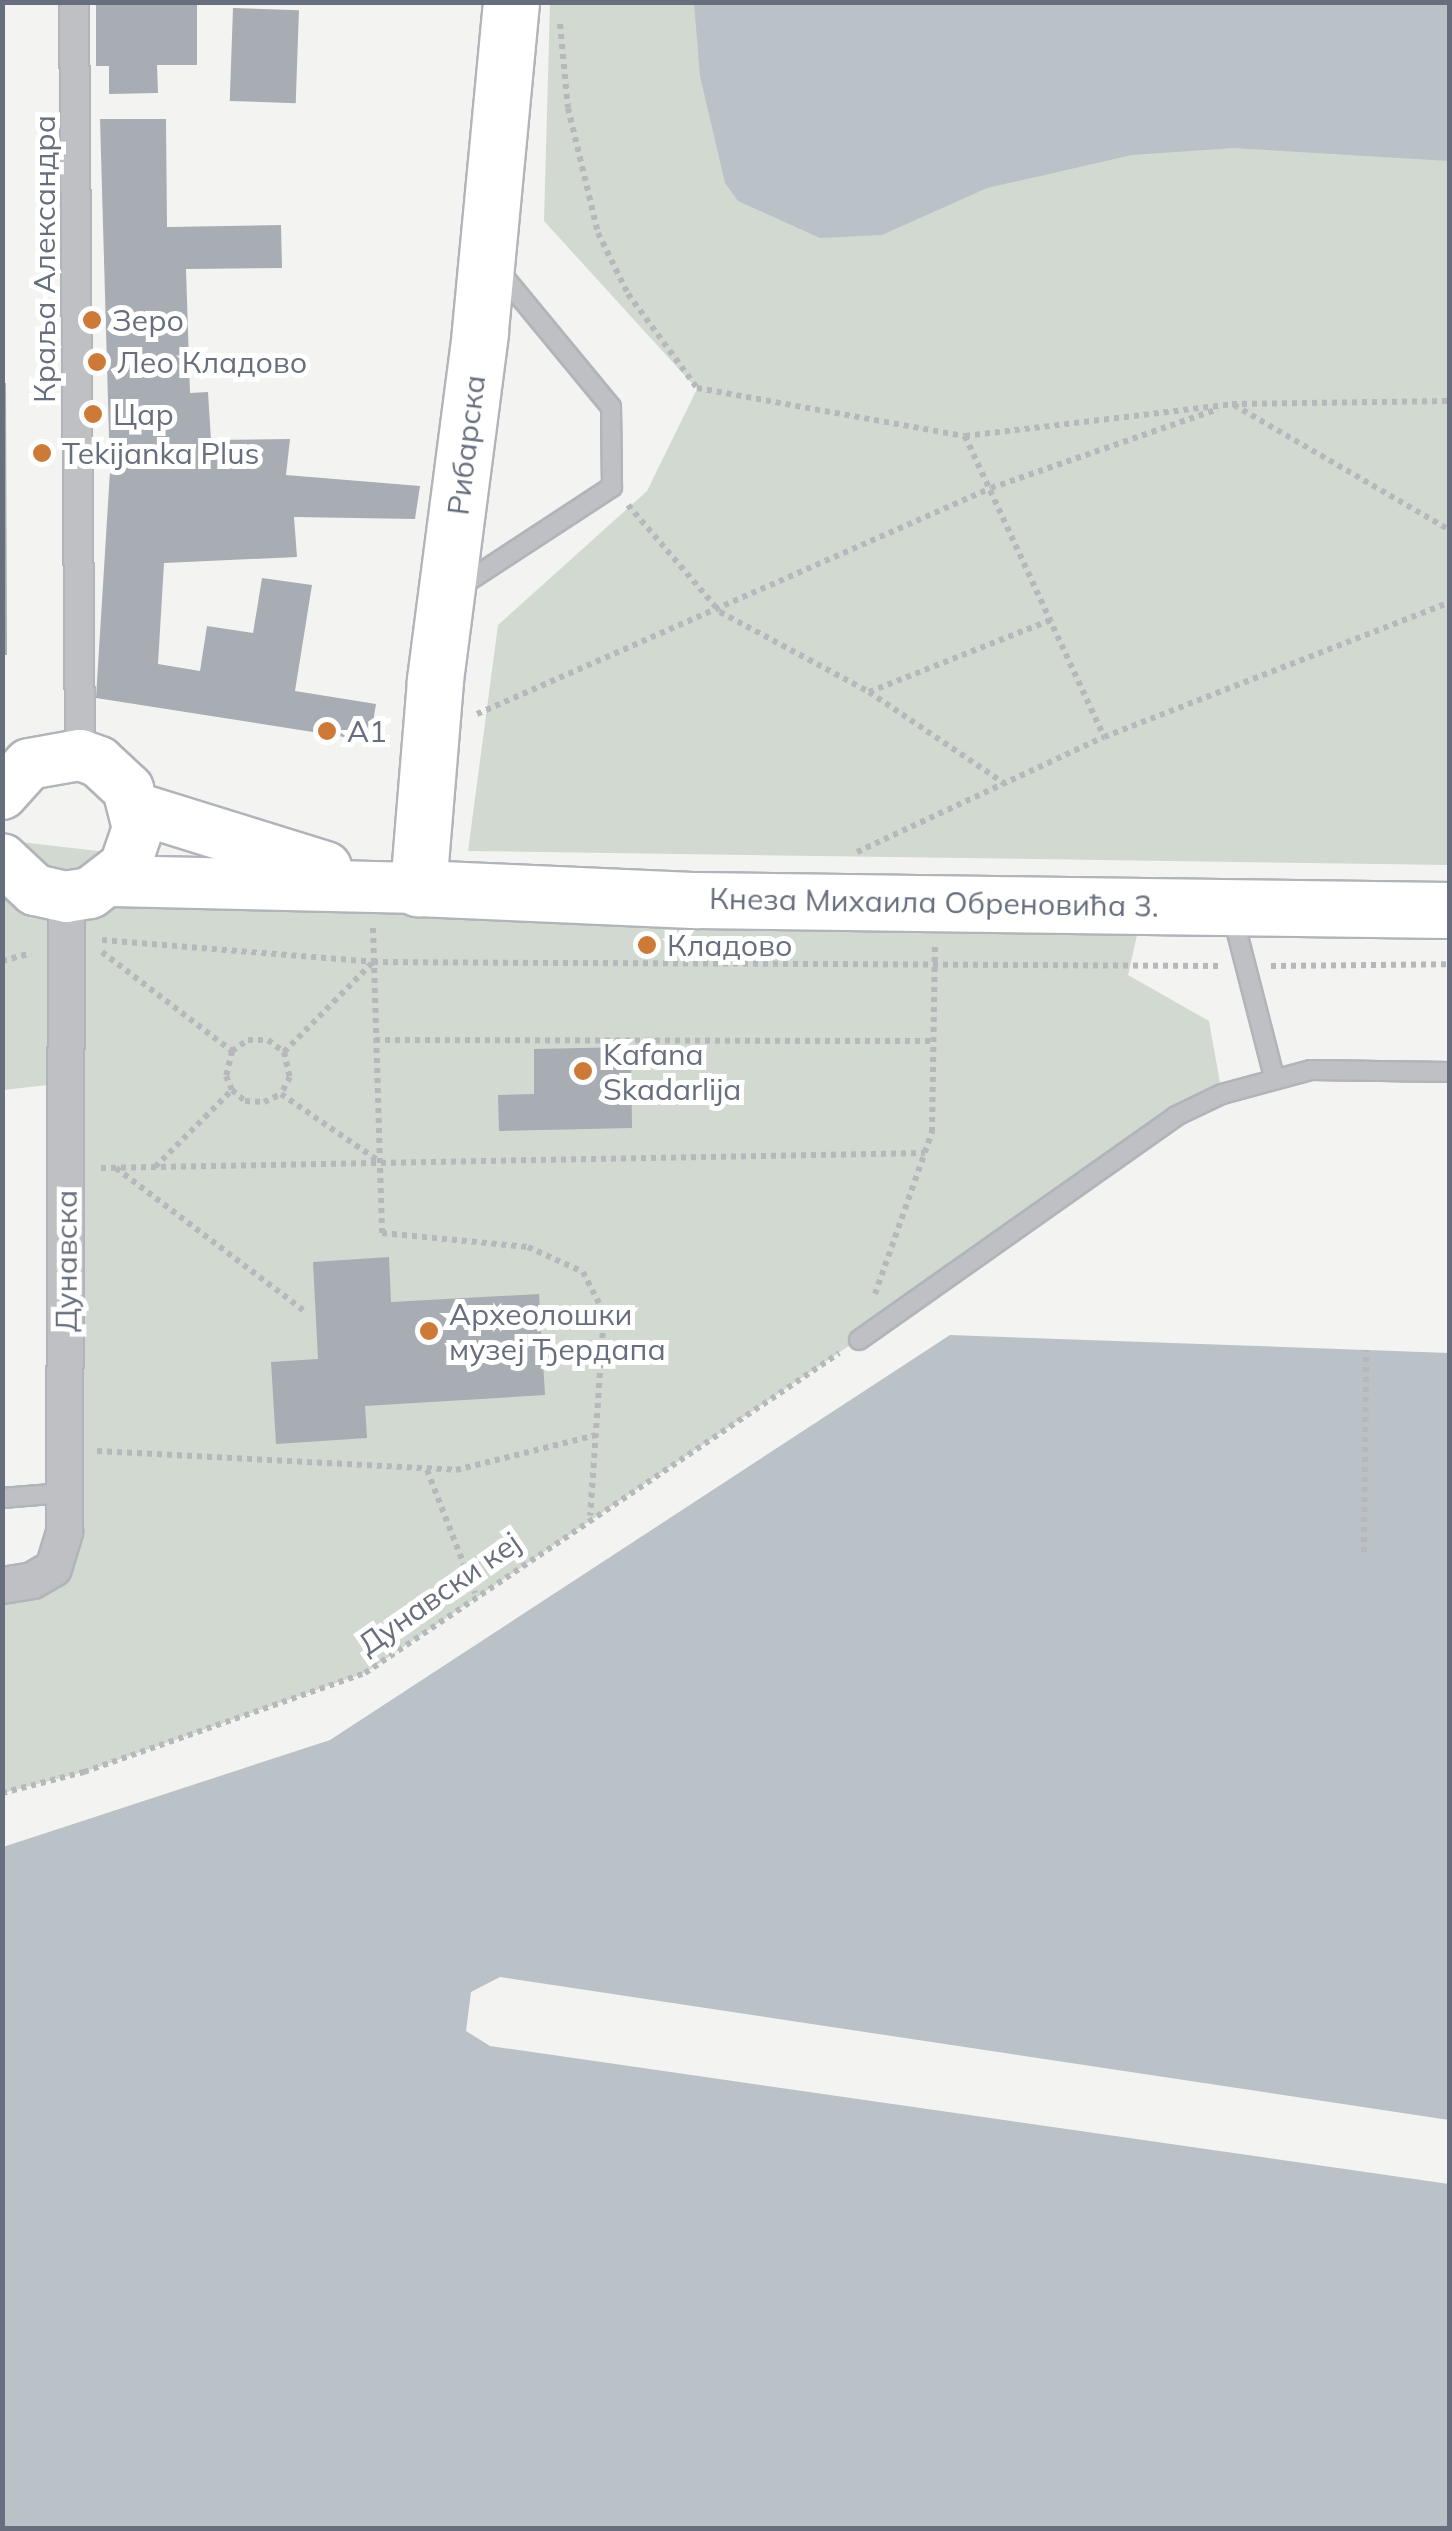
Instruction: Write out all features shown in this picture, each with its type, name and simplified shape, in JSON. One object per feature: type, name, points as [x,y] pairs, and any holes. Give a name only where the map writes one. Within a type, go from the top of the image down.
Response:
[{"type":"main road","name":"Рибарска","points":[[396,885],[430,731],[488,257],[535,9]]},
{"type":"main road","points":[[2,794],[30,764],[80,755],[116,774],[136,808],[134,848],[89,889],[35,890],[2,859]]},
{"type":"main road","name":"Кнеза Михаила Обреновића 3.","points":[[136,808],[396,885]]},
{"type":"main road","name":"Кнеза Михаила Обреновића 3.","points":[[89,889],[396,885],[698,900],[1450,910]]},
{"type":"street","name":"Краља Александра","points":[[74,2],[80,755]]},
{"type":"street","name":"Дунавска","points":[[2,1585],[32,1580],[53,1568],[64,1532],[66,1168],[89,889]]},
{"type":"lane","points":[[446,596],[612,487],[611,407],[488,257]]},
{"type":"lane","points":[[1230,906],[1274,1077]]},
{"type":"lane","points":[[859,1340],[1176,1116],[1274,1077],[1311,1070],[1450,1072]]},
{"type":"lane","points":[[2,1498],[64,1493]]},
{"type":"path","points":[[535,9],[568,108],[598,233],[628,294],[697,388],[966,436],[1232,404],[1450,401]]},
{"type":"path","points":[[430,731],[720,612],[991,488],[1232,404],[1450,530]]},
{"type":"path","points":[[966,436],[1054,619],[1104,738]]},
{"type":"path","points":[[612,487],[720,612],[870,692],[1004,784]]},
{"type":"path","points":[[850,856],[1104,738],[1450,602]]},
{"type":"path","points":[[870,692],[1054,619]]},
{"type":"path","points":[[396,885],[373,962],[382,1233],[528,1247],[583,1272],[604,1313],[590,1517]]},
{"type":"path","points":[[859,1340],[932,1132],[931,963],[944,901]]},
{"type":"path","points":[[232,1051],[85,939],[373,962],[1450,964]]},
{"type":"path","points":[[284,1052],[373,962]]},
{"type":"path","points":[[248,1040],[268,1040],[284,1052],[290,1077],[281,1094],[264,1102],[245,1101],[232,1090],[226,1076],[232,1051],[248,1040]]},
{"type":"path","points":[[375,1040],[932,1041]]},
{"type":"path","points":[[154,1168],[232,1090]]},
{"type":"path","points":[[281,1094],[379,1161]]},
{"type":"path","points":[[66,1168],[925,1153]]},
{"type":"path","points":[[115,1168],[303,1310]]},
{"type":"path","name":"Дунавски кеј","points":[[2,1793],[84,1772],[364,1673],[475,1593],[859,1340]]},
{"type":"path","points":[[1364,1552],[1366,1350]]},
{"type":"path","points":[[65,1449],[456,1470],[596,1435]]},
{"type":"path","points":[[427,1470],[475,1593]]},
{"type":"shaded area","points":[[550,3],[1449,3],[1449,865],[468,851],[498,625],[647,491],[697,389],[544,221]]},
{"type":"shaded area","points":[[694,3],[1449,3],[1449,161],[1234,148],[1132,155],[987,188],[882,235],[820,238],[738,201],[725,183],[700,76]]},
{"type":"shaded area","points":[[3,840],[418,888],[1144,904],[1128,975],[1209,1021],[1222,1094],[365,1673],[84,1772],[3,1793],[3,1585],[53,1568],[66,1083],[3,1090]]},
{"type":"shaded area","points":[[950,1335],[1449,1353],[1449,2120],[500,1977],[471,1992],[466,2031],[490,2046],[1449,2184],[1449,2528],[3,2528],[3,1847],[330,1740]]},
{"type":"building","points":[[96,2],[197,2],[197,65],[157,65],[158,93],[109,94],[109,66],[96,66]]},
{"type":"building","points":[[233,8],[299,10],[296,103],[230,101]]},
{"type":"building","points":[[100,119],[166,119],[167,227],[281,225],[282,268],[186,269],[190,393],[208,392],[211,440],[290,439],[286,475],[420,486],[415,519],[294,517],[297,557],[164,563],[158,664],[200,671],[207,626],[253,633],[262,578],[312,585],[295,691],[376,704],[370,741],[96,698],[110,471]]},
{"type":"building","points":[[2,383],[6,383],[7,655],[2,655]]},
{"type":"building","name":"Kafana Skadarlija","points":[[631,1047],[632,1128],[499,1131],[498,1095],[534,1094],[534,1049]]},
{"type":"building","name":"Археолошки музеј Ђердапа","points":[[389,1257],[391,1302],[539,1294],[545,1395],[365,1406],[367,1438],[276,1444],[271,1362],[318,1359],[313,1262]]},
{"type":"place","name":"Зеро","points":[[92,320]]},
{"type":"place","name":"Лео Кладово","points":[[97,362]]},
{"type":"place","name":"Цар","points":[[93,414]]},
{"type":"place","name":"Tekijanka Plus","points":[[42,453]]},
{"type":"place","name":"A1","points":[[327,731]]},
{"type":"place","name":"Кладово","points":[[647,945]]},
{"type":"place","name":"Kafana Skadarlija","points":[[583,1071]]},
{"type":"place","name":"Археолошки музеј Ђердапа","points":[[429,1331]]}]
